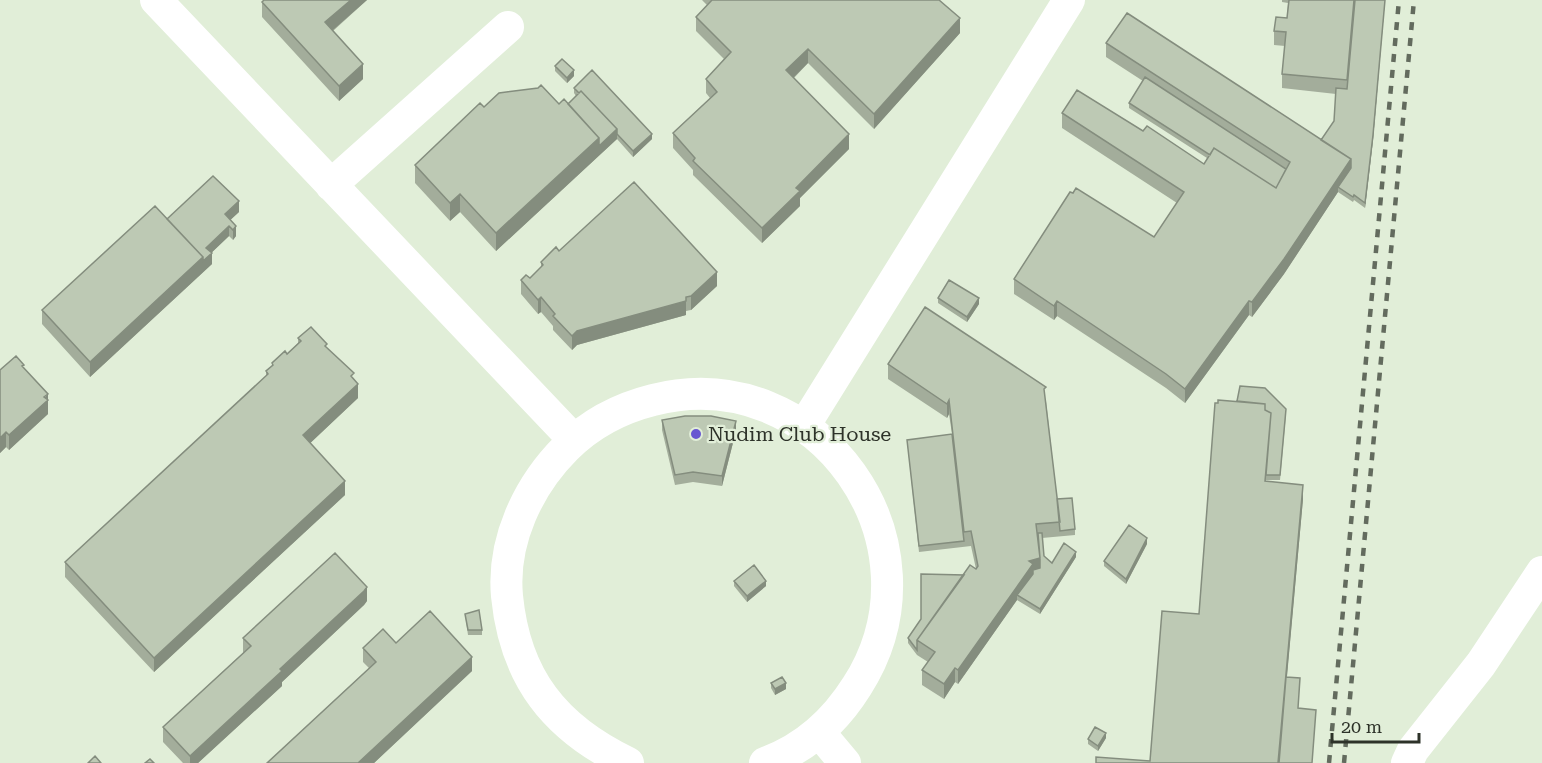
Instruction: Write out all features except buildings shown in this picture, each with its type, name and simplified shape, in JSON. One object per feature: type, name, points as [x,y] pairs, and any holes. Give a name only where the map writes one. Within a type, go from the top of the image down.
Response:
[{"type":"street","points":[[156,0],[574,440]]},
{"type":"street","points":[[804,426],[1069,0]]},
{"type":"street","points":[[331,185],[508,27]]},
{"type":"street","points":[[628,763],[601,750],[574,731],[551,708],[532,681],[510,619],[506,586],[509,553],[518,521],[532,491],[550,464],[574,440],[602,420],[635,405],[669,396],[704,394],[739,399],[773,409],[804,426],[834,452],[858,483],[876,518],[885,556],[887,595],[882,634],[867,670],[846,704],[819,732],[797,748],[765,763]]},
{"type":"street","points":[[1407,763],[1413,750],[1482,663],[1542,572]]},
{"type":"street","points":[[819,732],[845,763]]},
{"type":"railway","points":[[1329,763],[1399,0]]},
{"type":"railway","points":[[1344,763],[1414,0]]},
{"type":"place","name":"Nudim Club House","points":[[696,434]]}]
